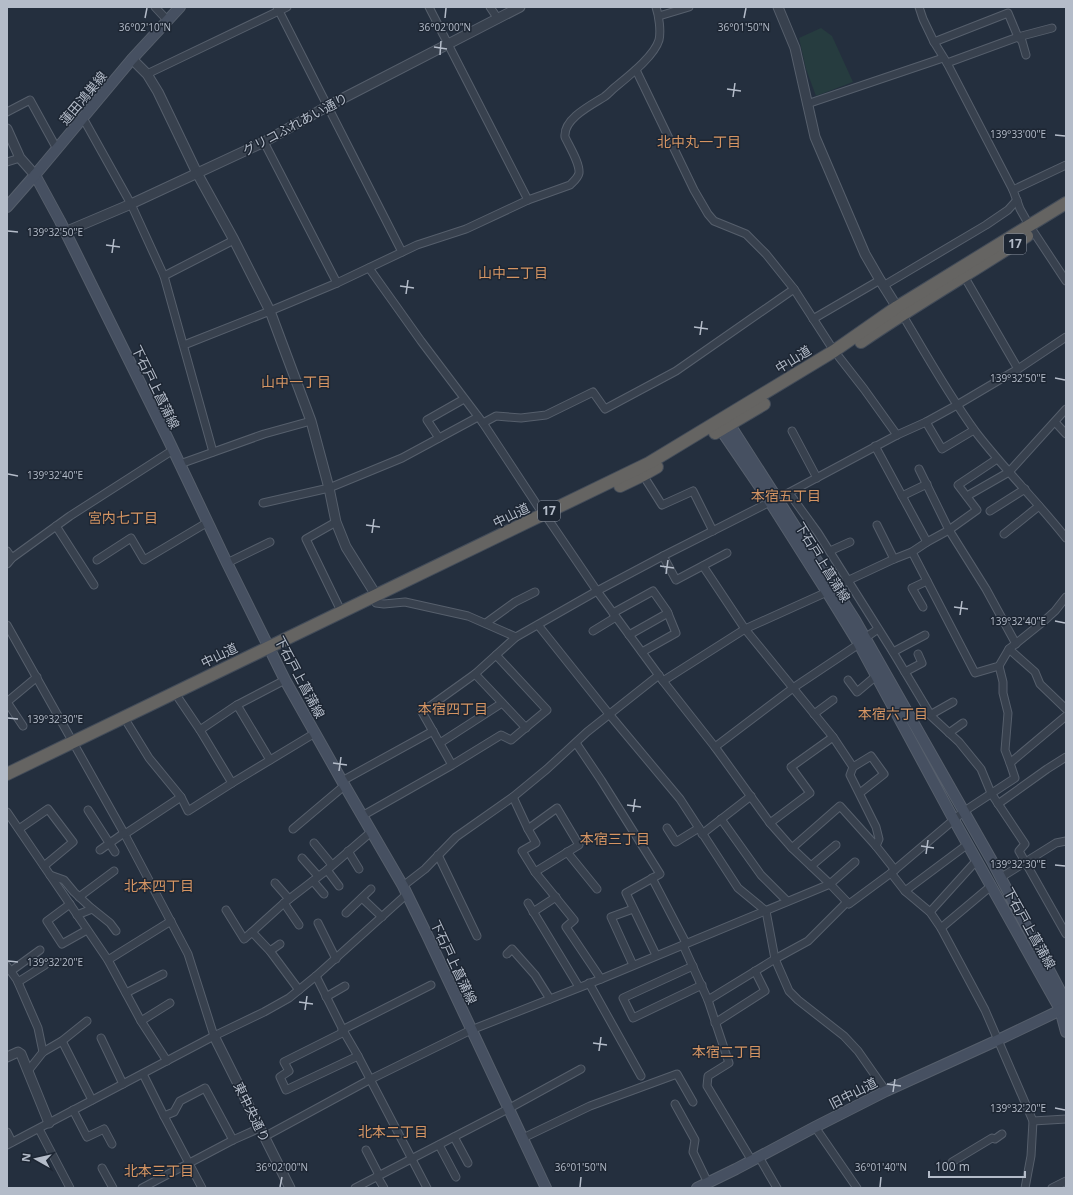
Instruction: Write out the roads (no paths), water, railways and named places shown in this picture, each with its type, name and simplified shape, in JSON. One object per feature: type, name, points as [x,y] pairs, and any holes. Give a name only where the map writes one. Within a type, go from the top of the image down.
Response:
[{"type":"highway","name":"中山道","points":[[899,311],[964,276],[1066,203]]},
{"type":"highway","name":"中山道","points":[[546,517],[643,475],[836,354],[899,311],[1031,229],[1066,212]]},
{"type":"highway","name":"中山道","points":[[7,782],[75,746],[270,650],[546,517],[723,425]]},
{"type":"highway","name":"中山道","points":[[7,774],[128,724],[179,699],[342,611],[376,599]]},
{"type":"main road","name":"蓮田鴻巣線","points":[[7,207],[132,59],[180,7]]},
{"type":"main road","name":"下石戸上菖蒲線","points":[[35,175],[65,232],[180,464],[285,680],[405,890],[546,1188]]},
{"type":"main road","name":"下石戸上菖蒲線","points":[[723,425],[831,590],[963,812],[1000,878],[1064,1007],[1066,1020]]},
{"type":"main road","name":"下石戸上菖蒲線","points":[[862,641],[876,676],[954,820],[1064,1007]]},
{"type":"main road","points":[[1064,1007],[1064,1028],[1066,1032]]},
{"type":"main road","name":"旧中山道","points":[[704,1186],[886,1090],[998,1040],[1064,1007]]},
{"type":"street","points":[[155,7],[168,21]]},
{"type":"street","points":[[147,74],[278,9],[287,7]]},
{"type":"street","points":[[429,7],[528,200]]},
{"type":"street","points":[[490,7],[498,19]]},
{"type":"street","name":"グリコふれあい通り","points":[[65,232],[131,204],[264,142],[328,106],[520,7]]},
{"type":"street","points":[[184,345],[270,312],[430,240],[468,232],[528,200],[570,185],[575,181],[579,173],[577,163],[565,137],[568,125],[578,113],[606,96],[636,70],[656,48],[659,39],[659,16],[656,7]]},
{"type":"street","points":[[659,16],[689,7]]},
{"type":"street","points":[[778,7],[796,48],[815,137],[865,254],[881,283],[974,430],[997,459],[1065,533]]},
{"type":"street","points":[[919,7],[934,42],[1014,190],[1020,209],[1031,229],[1066,282]]},
{"type":"street","points":[[278,9],[402,252]]},
{"type":"street","points":[[934,42],[1008,13],[1018,37],[1022,41],[1026,55]]},
{"type":"street","points":[[807,104],[1018,37],[1052,28]]},
{"type":"street","points":[[132,59],[147,74],[158,92],[197,173],[234,240],[270,312],[311,422],[329,488],[336,522],[346,547],[376,599],[384,604],[405,602],[468,616],[516,637]]},
{"type":"street","points":[[636,70],[694,190],[708,214],[714,221],[746,234],[766,254],[794,289],[836,354],[864,389],[897,435]]},
{"type":"street","points":[[7,112],[30,100],[57,149]]},
{"type":"street","points":[[83,118],[131,204],[164,276],[213,452]]},
{"type":"street","points":[[7,129],[20,158],[35,175]]},
{"type":"street","points":[[264,142],[337,283]]},
{"type":"street","points":[[7,162],[20,158]]},
{"type":"street","points":[[1014,190],[1066,165]]},
{"type":"street","points":[[813,319],[986,225],[1008,210],[1017,200]]},
{"type":"street","points":[[164,276],[234,240]]},
{"type":"street","points":[[369,268],[480,420],[597,591],[663,681],[715,747],[770,823],[792,848],[849,904],[893,872],[963,812],[1015,778],[1005,750],[1008,713],[999,666]]},
{"type":"street","points":[[964,276],[1018,368]]},
{"type":"street","points":[[263,504],[329,488],[402,458],[439,438],[480,420],[496,416],[520,418],[546,415],[593,392],[606,409],[676,371],[794,289]]},
{"type":"street","points":[[452,765],[422,712],[475,674],[516,637],[662,556],[789,493],[875,446],[926,422],[1018,368],[1066,337]]},
{"type":"street","points":[[439,438],[427,420],[464,399]]},
{"type":"street","points":[[967,496],[1009,472],[1066,409]]},
{"type":"street","points":[[180,464],[264,434],[311,422]]},
{"type":"street","points":[[926,422],[942,449],[974,430]]},
{"type":"street","points":[[1055,422],[1066,434]]},
{"type":"street","points":[[792,431],[817,478]]},
{"type":"street","points":[[875,446],[927,542]]},
{"type":"street","points":[[7,551],[10,561],[70,516],[173,450]]},
{"type":"street","points":[[663,681],[745,629],[912,552],[949,530],[976,510],[958,485],[997,459]]},
{"type":"street","points":[[919,469],[949,530],[986,589],[1016,644]]},
{"type":"street","points":[[643,475],[662,505],[693,491],[713,531]]},
{"type":"street","points":[[902,496],[927,484]]},
{"type":"street","points":[[990,511],[1025,489]]},
{"type":"street","points":[[789,493],[830,551],[893,652],[930,715],[959,742],[981,769],[991,794],[1025,844],[1019,851],[1066,934]]},
{"type":"street","points":[[1004,534],[1039,506]]},
{"type":"street","points":[[97,560],[131,538],[144,560],[208,522]]},
{"type":"street","points":[[336,522],[306,539],[342,611]]},
{"type":"street","points":[[877,525],[894,559]]},
{"type":"street","points":[[56,526],[94,585]]},
{"type":"street","points":[[227,563],[270,542]]},
{"type":"street","points":[[830,551],[850,542]]},
{"type":"street","points":[[912,552],[975,673],[999,666],[1009,650],[1044,622],[1065,599]]},
{"type":"street","points":[[662,556],[676,580],[727,553]]},
{"type":"street","points":[[703,566],[745,629],[833,737],[853,767]]},
{"type":"street","points":[[923,607],[912,588],[927,581]]},
{"type":"street","points":[[594,631],[615,615],[653,591],[668,613],[676,633],[642,652]]},
{"type":"street","points":[[486,623],[515,602],[536,592]]},
{"type":"street","points":[[629,635],[668,613]]},
{"type":"street","points":[[538,625],[609,714],[680,799],[738,888],[766,910],[775,959],[789,991],[798,1000],[844,1036],[858,1051],[886,1090]]},
{"type":"street","points":[[715,747],[793,688],[878,629]]},
{"type":"street","points":[[8,630],[37,677],[124,834],[188,954],[214,1036]]},
{"type":"street","points":[[893,652],[925,635]]},
{"type":"street","points":[[1009,650],[1035,672],[1040,684],[1066,709]]},
{"type":"street","points":[[905,672],[922,663],[918,654]]},
{"type":"street","points":[[362,816],[452,765],[501,735],[511,740],[547,710],[496,655]]},
{"type":"street","points":[[475,674],[526,728]]},
{"type":"street","points":[[7,1132],[10,1144],[214,1036],[264,1012],[299,990],[382,917],[405,890],[456,837],[513,797],[609,714],[659,675]]},
{"type":"street","points":[[848,680],[857,692],[876,676]]},
{"type":"street","points":[[23,726],[7,702],[37,677]]},
{"type":"street","points":[[200,730],[237,705],[285,680]]},
{"type":"street","points":[[179,699],[200,730],[232,783]]},
{"type":"street","points":[[814,714],[833,700]]},
{"type":"street","points":[[930,715],[953,702]]},
{"type":"street","points":[[440,743],[502,703]]},
{"type":"street","points":[[237,705],[270,760]]},
{"type":"street","points":[[1010,763],[1066,716]]},
{"type":"street","points":[[949,733],[963,722]]},
{"type":"street","points":[[128,724],[149,758],[181,797],[188,811],[315,733]]},
{"type":"street","points":[[293,829],[343,783],[433,732]]},
{"type":"street","points":[[770,823],[810,793],[791,767],[833,737]]},
{"type":"street","points":[[576,743],[660,874],[626,893],[656,955]]},
{"type":"street","points":[[860,793],[884,774],[871,756],[853,767],[850,775],[876,826],[879,839],[876,846]]},
{"type":"street","points":[[998,804],[1066,757]]},
{"type":"street","points":[[666,828],[676,842],[701,831],[751,796]]},
{"type":"street","points":[[100,850],[181,797]]},
{"type":"street","points":[[513,797],[536,843],[522,851],[536,872],[574,920],[566,928],[601,979]]},
{"type":"street","points":[[792,848],[840,806],[876,846],[905,891],[930,912],[942,928],[985,1010],[1033,1121],[1032,1156],[1025,1188]]},
{"type":"street","points":[[528,829],[557,808],[580,844],[536,872]]},
{"type":"street","points":[[19,829],[48,809],[73,842],[44,866]]},
{"type":"street","points":[[88,810],[115,852]]},
{"type":"street","points":[[7,812],[108,960],[141,1021],[167,1061]]},
{"type":"street","points":[[721,818],[761,875],[787,902]]},
{"type":"street","points":[[226,910],[244,939],[287,901],[371,832]]},
{"type":"street","points":[[1000,878],[1056,843],[1066,841]]},
{"type":"street","points":[[314,843],[340,886]]},
{"type":"street","points":[[905,891],[968,844]]},
{"type":"street","points":[[811,866],[836,845]]},
{"type":"street","points":[[348,851],[360,868]]},
{"type":"street","points":[[567,852],[597,889]]},
{"type":"street","points":[[438,856],[477,936]]},
{"type":"street","points":[[302,858],[324,894]]},
{"type":"street","points":[[930,912],[977,860]]},
{"type":"street","points":[[264,1137],[371,1080],[471,1030],[601,979],[830,884],[855,862]]},
{"type":"street","points":[[79,897],[114,871]]},
{"type":"street","points":[[50,875],[64,880],[79,897],[110,923],[116,931]]},
{"type":"street","points":[[652,878],[702,985],[729,1063],[708,1076],[707,1086],[777,1188]]},
{"type":"street","points":[[275,882],[300,925]]},
{"type":"street","points":[[942,928],[992,886]]},
{"type":"street","points":[[346,913],[371,890]]},
{"type":"street","points":[[534,912],[556,897]]},
{"type":"street","points":[[362,898],[382,917]]},
{"type":"street","points":[[708,1000],[775,959],[808,941],[847,902]]},
{"type":"street","points":[[528,903],[579,987]]},
{"type":"street","points":[[70,904],[47,921],[62,944],[87,930]]},
{"type":"street","points":[[77,915],[92,909]]},
{"type":"street","points":[[633,909],[612,917],[633,965]]},
{"type":"street","points":[[108,960],[171,921]]},
{"type":"street","points":[[318,923],[336,959]]},
{"type":"street","points":[[252,932],[270,951],[299,990]]},
{"type":"street","points":[[270,951],[280,944]]},
{"type":"street","points":[[507,954],[512,949],[535,974],[550,999]]},
{"type":"street","points":[[40,950],[9,968],[18,982],[38,1028],[43,1052]]},
{"type":"street","points":[[18,982],[45,965]]},
{"type":"street","points":[[693,966],[623,998],[633,1018],[702,985]]},
{"type":"street","points":[[716,1023],[766,991],[755,971]]},
{"type":"street","points":[[126,993],[163,974]]},
{"type":"street","points":[[316,976],[343,1031],[371,1080],[427,1188]]},
{"type":"street","points":[[589,983],[641,1076]]},
{"type":"street","points":[[358,1056],[286,1090],[280,1077],[289,1071],[284,1062],[431,985]]},
{"type":"street","points":[[326,996],[346,986]]},
{"type":"street","points":[[141,1021],[170,1003]]},
{"type":"street","points":[[28,1071],[43,1052],[62,1041],[87,1021]]},
{"type":"street","name":"東中央通り","points":[[214,1036],[290,1188]]},
{"type":"street","points":[[101,1038],[122,1084]]},
{"type":"street","points":[[62,1041],[92,1100]]},
{"type":"street","points":[[7,1057],[20,1052],[49,1123]]},
{"type":"street","points":[[355,1188],[508,1109],[580,1069]]},
{"type":"street","points":[[143,1074],[202,1188]]},
{"type":"street","points":[[523,1138],[590,1106],[677,1074],[693,1102]]},
{"type":"street","points":[[164,1116],[174,1112],[180,1101],[205,1088],[233,1140]]},
{"type":"street","points":[[675,1104],[695,1140],[693,1152],[704,1186]]},
{"type":"street","points":[[73,1110],[87,1137],[104,1129],[112,1144]]},
{"type":"street","points":[[1033,1121],[1066,1119]]},
{"type":"street","points":[[815,1127],[857,1188]]},
{"type":"street","points":[[142,1188],[233,1140],[260,1128]]},
{"type":"street","points":[[39,1129],[70,1188]]},
{"type":"street","points":[[952,1162],[992,1138],[995,1139],[1002,1134]]},
{"type":"street","points":[[454,1137],[468,1164]]},
{"type":"street","points":[[438,1145],[456,1177]]},
{"type":"street","points":[[366,1150],[384,1188]]},
{"type":"street","points":[[102,1168],[113,1188]]},
{"type":"street","points":[[1052,1188],[1066,1181]]},
{"type":"district","name":"北中丸一丁目","points":[[699,142]]},
{"type":"district","name":"山中二丁目","points":[[513,273]]},
{"type":"district","name":"山中一丁目","points":[[296,382]]},
{"type":"district","name":"本宿五丁目","points":[[786,496]]},
{"type":"district","name":"宮内七丁目","points":[[123,518]]},
{"type":"district","name":"本宿四丁目","points":[[453,709]]},
{"type":"district","name":"本宿六丁目","points":[[893,714]]},
{"type":"district","name":"本宿三丁目","points":[[615,839]]},
{"type":"district","name":"北本四丁目","points":[[159,886]]},
{"type":"district","name":"本宿二丁目","points":[[727,1052]]},
{"type":"district","name":"北本二丁目","points":[[393,1132]]},
{"type":"district","name":"北本三丁目","points":[[159,1171]]}]
